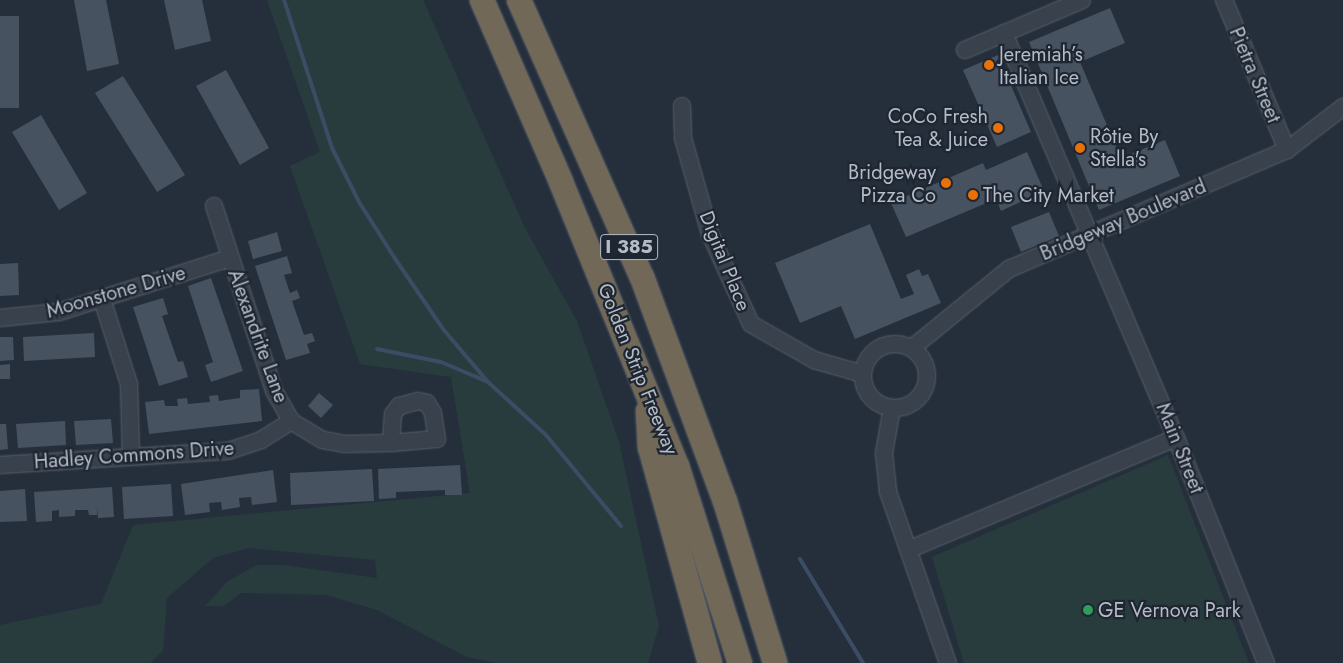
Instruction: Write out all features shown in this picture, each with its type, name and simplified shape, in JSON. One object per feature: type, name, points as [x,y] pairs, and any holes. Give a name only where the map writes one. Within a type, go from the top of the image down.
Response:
[{"type":"highway","name":"Golden Strip Freeway","points":[[482,0],[647,392],[695,517],[740,663]]},
{"type":"highway","name":"Golden Strip Freeway","points":[[519,0],[642,277],[725,501],[776,663]]},
{"type":"highway","points":[[647,392],[650,447],[710,663]]},
{"type":"highway","points":[[725,501],[793,663]]},
{"type":"street","points":[[965,50],[1082,0]]},
{"type":"street","name":"Pietra Street","points":[[1224,0],[1287,150]]},
{"type":"street","name":"Main Street","points":[[1004,33],[1176,438],[1266,663]]},
{"type":"street","name":"Digital Place","points":[[682,106],[683,138],[710,234],[751,324],[814,360],[863,374]]},
{"type":"street","name":"Bridgeway Boulevard","points":[[912,348],[1009,269],[1287,150],[1343,108]]},
{"type":"street","name":"Alexandrite Lane","points":[[214,206],[276,396],[291,421],[323,440],[345,444],[391,443]]},
{"type":"street","name":"Moonstone Drive","points":[[0,318],[47,315],[230,258]]},
{"type":"street","points":[[102,299],[129,384],[132,456]]},
{"type":"street","points":[[896,344],[912,348],[926,364],[926,386],[913,403],[892,408],[874,400],[864,384],[863,374],[871,354],[880,347],[896,344]]},
{"type":"street","points":[[892,408],[884,453],[888,492],[910,548],[948,663]]},
{"type":"street","name":"Hadley Commons Drive","points":[[0,465],[228,451],[261,440],[291,421]]},
{"type":"street","points":[[910,548],[1176,438]]},
{"type":"green space","points":[[267,0],[423,0],[525,228],[577,321],[619,442],[659,626],[648,663],[497,663],[467,657],[377,610],[327,595],[241,593],[224,606],[205,606],[228,581],[257,565],[283,565],[377,578],[375,560],[249,548],[213,558],[167,598],[163,650],[151,663],[0,663],[0,625],[101,604],[133,525],[470,493],[451,377],[360,364],[290,166],[320,152]]},
{"type":"green space","name":"GE Vernova Park","points":[[1168,455],[1249,663],[964,663],[932,557]]},
{"type":"building","points":[[74,0],[106,0],[119,64],[87,71]]},
{"type":"building","points":[[164,0],[202,0],[211,41],[175,50]]},
{"type":"building","points":[[1110,8],[1125,43],[1080,62],[1121,158],[1165,140],[1180,176],[1099,210],[1029,42]]},
{"type":"building","points":[[0,16],[19,16],[19,108],[0,108]]},
{"type":"building","points":[[998,55],[1031,132],[997,147],[963,70]]},
{"type":"building","points":[[226,70],[269,148],[240,165],[196,86]]},
{"type":"building","points":[[123,76],[185,175],[157,192],[95,93]]},
{"type":"building","points":[[41,115],[87,193],[59,210],[12,132]]},
{"type":"building","name":"The City Market","points":[[1027,152],[1044,191],[1001,211],[996,199],[906,237],[891,203],[983,163],[986,170]]},
{"type":"building","points":[[1049,212],[1059,236],[1021,252],[1011,227]]},
{"type":"building","points":[[870,224],[901,299],[914,294],[906,275],[919,269],[922,276],[928,274],[941,303],[855,339],[841,306],[800,323],[775,263]]},
{"type":"building","points":[[277,232],[282,251],[253,259],[248,241]]},
{"type":"building","points":[[287,256],[292,273],[284,275],[290,293],[297,290],[300,298],[292,301],[304,335],[312,333],[315,341],[307,344],[310,353],[286,360],[255,266]]},
{"type":"building","points":[[18,263],[19,295],[0,296],[0,264]]},
{"type":"building","points":[[211,278],[243,371],[211,382],[205,365],[222,359],[213,362],[188,286]]},
{"type":"building","points":[[163,298],[168,314],[162,316],[178,362],[183,361],[188,377],[159,386],[133,307]]},
{"type":"building","points":[[94,333],[95,357],[24,361],[23,337]]},
{"type":"building","points":[[0,337],[13,337],[14,360],[0,361]]},
{"type":"building","points":[[10,364],[10,379],[0,379],[0,365]]},
{"type":"building","points":[[259,389],[262,421],[149,434],[145,402],[164,400],[165,406],[178,406],[177,399],[187,398],[188,404],[210,402],[209,396],[218,395],[219,401],[240,398],[240,390]]},
{"type":"building","points":[[319,393],[333,405],[321,418],[308,406]]},
{"type":"building","points":[[111,419],[113,443],[76,445],[74,421]]},
{"type":"building","points":[[65,421],[66,445],[18,448],[16,424]]},
{"type":"building","points":[[0,424],[6,424],[8,449],[0,450]]},
{"type":"building","points":[[460,465],[462,495],[445,495],[445,490],[396,492],[396,498],[379,499],[378,469]]},
{"type":"building","points":[[372,469],[374,501],[291,505],[290,473]]},
{"type":"building","points":[[273,470],[277,502],[252,505],[251,497],[239,498],[240,507],[222,510],[221,502],[209,503],[210,512],[185,515],[181,484]]},
{"type":"building","points":[[171,484],[173,516],[124,519],[122,487]]},
{"type":"building","points":[[112,487],[114,517],[98,518],[97,507],[97,515],[89,515],[88,510],[75,510],[75,516],[59,517],[59,510],[52,511],[52,521],[36,522],[34,492]]},
{"type":"building","points":[[25,489],[27,521],[0,522],[0,491]]},
{"type":"waterway","points":[[284,0],[332,148],[359,202],[396,260],[443,329],[488,382],[546,435],[621,526]]},
{"type":"waterway","points":[[377,349],[441,362],[486,381]]},
{"type":"waterway","points":[[800,559],[863,663]]},
{"type":"place","name":"Jeremiah’s Italian Ice","points":[[989,65]]},
{"type":"place","name":"CoCo Fresh Tea & Juice","points":[[998,128]]},
{"type":"place","name":"Rôtie By Stella's","points":[[1080,148]]},
{"type":"place","name":"Bridgeway Pizza Co","points":[[946,183]]},
{"type":"place","name":"The City Market","points":[[973,195]]},
{"type":"place","name":"GE Vernova Park","points":[[1088,610]]}]
